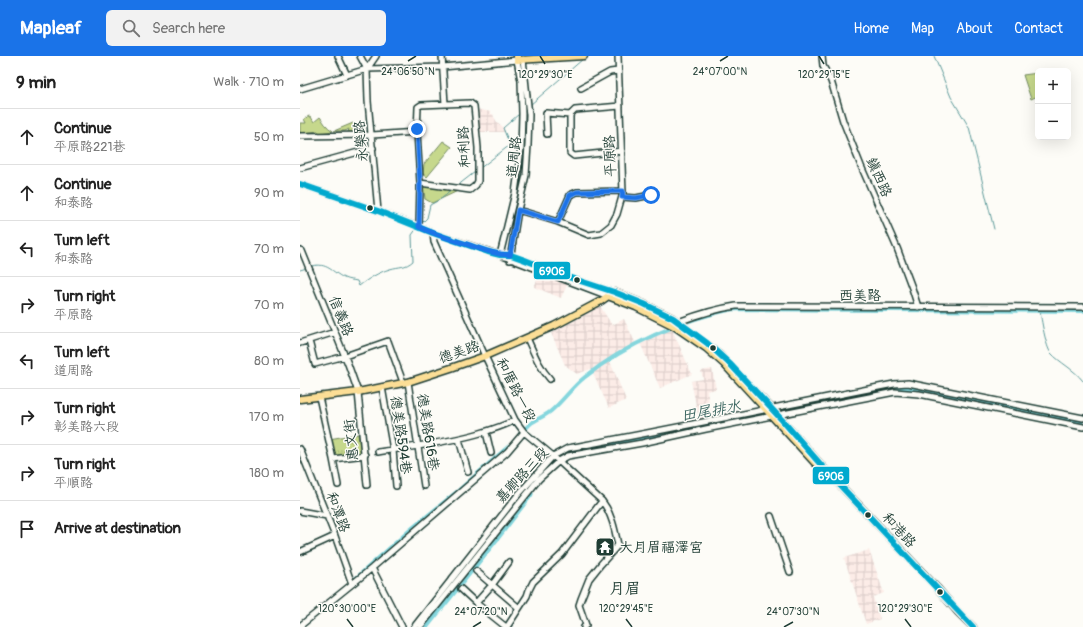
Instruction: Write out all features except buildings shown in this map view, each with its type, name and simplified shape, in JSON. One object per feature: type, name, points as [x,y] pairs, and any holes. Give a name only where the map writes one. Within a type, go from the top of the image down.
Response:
[{"type":"main road","points":[[520,58],[584,56]]},
{"type":"main road","points":[[614,292],[643,307]]},
{"type":"main road","name":"德美路","points":[[300,399],[358,392],[406,382],[485,356],[554,326],[614,292]]},
{"type":"main road","points":[[608,296],[643,307]]},
{"type":"main road","name":"和港路","points":[[643,307],[673,318],[678,326],[724,364],[973,627]]},
{"type":"main road","name":"和港路","points":[[772,413],[967,627]]},
{"type":"street","points":[[338,56],[347,75]]},
{"type":"street","points":[[360,56],[367,69]]},
{"type":"street","points":[[367,69],[376,56]]},
{"type":"street","points":[[442,56],[445,104]]},
{"type":"street","name":"平原路","points":[[518,210],[558,222],[589,235],[601,233],[611,225],[617,214],[623,194],[618,56]]},
{"type":"street","name":"鎮西路","points":[[822,56],[823,66],[831,81],[843,122],[897,248],[918,307]]},
{"type":"street","points":[[300,89],[367,69],[443,67],[520,58]]},
{"type":"street","name":"道周路","points":[[510,257],[526,175],[529,138],[529,115],[520,58]]},
{"type":"street","name":"道周路","points":[[500,255],[514,193],[521,149],[522,114],[520,58]]},
{"type":"street","name":"永樂路","points":[[367,69],[378,211]]},
{"type":"street","points":[[581,88],[610,72],[618,71]]},
{"type":"street","name":"和利路","points":[[417,132],[418,107],[421,105],[470,102],[474,106],[478,148],[478,181],[476,185],[470,190],[420,183]]},
{"type":"street","points":[[620,106],[575,110],[570,115],[570,153],[574,156],[622,151]]},
{"type":"street","points":[[547,134],[546,113],[570,115]]},
{"type":"street","points":[[300,136],[417,132],[420,183],[419,227]]},
{"type":"street","points":[[300,168],[373,148]]},
{"type":"street","points":[[300,184],[378,211],[433,233],[614,292]]},
{"type":"street","points":[[558,222],[570,195],[577,192],[623,194],[636,198],[651,195]]},
{"type":"street","name":"和厝路一段","points":[[433,233],[434,242],[515,420],[524,432],[555,458],[602,502],[612,519],[618,545],[589,579],[579,605],[586,625],[584,627]]},
{"type":"street","name":"信義路","points":[[300,250],[302,251],[345,356],[358,392]]},
{"type":"street","points":[[510,257],[608,296]]},
{"type":"street","name":"西美路","points":[[678,326],[707,312],[720,308],[736,306],[1083,307]]},
{"type":"street","points":[[300,343],[335,332]]},
{"type":"street","points":[[527,338],[539,365],[550,379]]},
{"type":"street","points":[[309,341],[315,364],[345,356]]},
{"type":"street","name":"德美路616巷","points":[[345,356],[388,341],[406,382],[419,447],[424,486]]},
{"type":"street","points":[[772,413],[803,401],[894,384],[908,383],[1083,418]]},
{"type":"street","points":[[894,384],[895,392]]},
{"type":"street","name":"德美路594巷","points":[[382,387],[393,450],[396,486]]},
{"type":"street","name":"惠文街","points":[[358,392],[367,486]]},
{"type":"street","points":[[772,413],[895,392],[919,394],[1083,427]]},
{"type":"street","points":[[319,397],[338,485]]},
{"type":"street","name":"嘉卿路三段","points":[[420,627],[555,458],[642,443],[772,413]]},
{"type":"street","name":"嘉卿路三段","points":[[414,627],[517,496],[555,458],[568,448],[772,413]]},
{"type":"street","points":[[378,452],[419,447],[459,439],[504,426],[515,420]]},
{"type":"street","points":[[486,432],[491,453]]},
{"type":"street","points":[[300,626],[372,568],[507,452],[524,432]]},
{"type":"street","points":[[459,439],[468,472]]},
{"type":"street","name":"和潭路","points":[[300,449],[335,536],[352,584]]},
{"type":"street","points":[[333,460],[365,455]]},
{"type":"street","points":[[461,589],[506,627],[527,596],[533,582],[562,554],[602,502]]},
{"type":"street","points":[[300,511],[327,516]]},
{"type":"street","points":[[771,516],[790,572]]},
{"type":"street","points":[[300,552],[335,536]]},
{"type":"street","points":[[476,603],[509,562]]},
{"type":"street","points":[[372,568],[402,627]]},
{"type":"street","points":[[476,570],[519,608]]},
{"type":"shaded area","points":[[477,109],[491,112],[505,132],[478,132]]},
{"type":"shaded area","points":[[541,272],[568,283],[561,298],[534,287]]},
{"type":"shaded area","points":[[600,306],[612,325],[624,319],[636,344],[609,359],[626,400],[609,408],[591,369],[577,374],[565,365],[551,333]]},
{"type":"shaded area","points":[[672,329],[692,374],[660,388],[640,343]]},
{"type":"shaded area","points":[[712,369],[716,389],[707,391],[712,417],[699,420],[691,381],[703,379],[701,371]]},
{"type":"shaded area","points":[[869,550],[884,593],[873,597],[880,619],[866,624],[844,558]]},
{"type":"green space","points":[[1035,73],[1035,97],[1031,99],[1023,75]]},
{"type":"green space","points":[[309,116],[314,122],[320,117],[328,128],[333,131],[319,133],[318,131],[300,132],[300,123],[306,123],[304,119]]},
{"type":"green space","points":[[353,123],[355,126],[352,128],[355,127],[357,131],[348,132],[349,129],[345,131],[334,131]]},
{"type":"green space","points":[[443,141],[452,147],[427,177],[423,174],[424,164]]},
{"type":"green space","points":[[423,183],[460,190],[432,203],[425,199]]},
{"type":"green space","points":[[358,434],[361,453],[333,457],[329,439]]},
{"type":"water","points":[[906,386],[1083,421],[1083,426],[898,390],[785,412],[782,409],[892,387]]},
{"type":"waterway","points":[[934,56],[951,97],[969,127],[994,229]]},
{"type":"waterway","points":[[530,105],[583,59]]},
{"type":"waterway","points":[[479,169],[510,145],[503,128],[519,114]]},
{"type":"waterway","points":[[457,186],[475,172]]},
{"type":"waterway","points":[[422,223],[427,218],[430,205],[441,199],[453,189]]},
{"type":"waterway","points":[[312,266],[326,266],[344,278],[357,281],[359,286],[382,272],[405,266],[413,261],[412,235],[417,228]]},
{"type":"waterway","points":[[300,270],[307,268]]},
{"type":"waterway","points":[[521,433],[530,424],[551,411],[585,377],[618,354],[674,326],[714,313],[733,309],[1083,311]]},
{"type":"waterway","points":[[1040,311],[1049,350],[1083,381]]},
{"type":"waterway","name":"田尾排水","points":[[552,465],[561,455],[580,450],[793,408]]},
{"type":"waterway","points":[[355,579],[509,446]]},
{"type":"waterway","name":"田尾排水","points":[[425,627],[530,494]]},
{"type":"transit line","name":"6906","points":[[300,184],[488,252],[500,255],[511,255],[525,260],[568,277],[614,292],[673,318],[707,343],[731,365],[822,466],[973,627]]},
{"type":"place","name":"大月眉福澤宮","points":[[605,547]]},
{"type":"district","name":"月眉","points":[[625,589]]},
{"type":"route","points":[[417,129],[420,183],[419,227],[500,255],[510,255],[514,240],[518,210],[558,222],[570,195],[577,192],[623,191],[622,197],[636,198],[651,195]]}]
